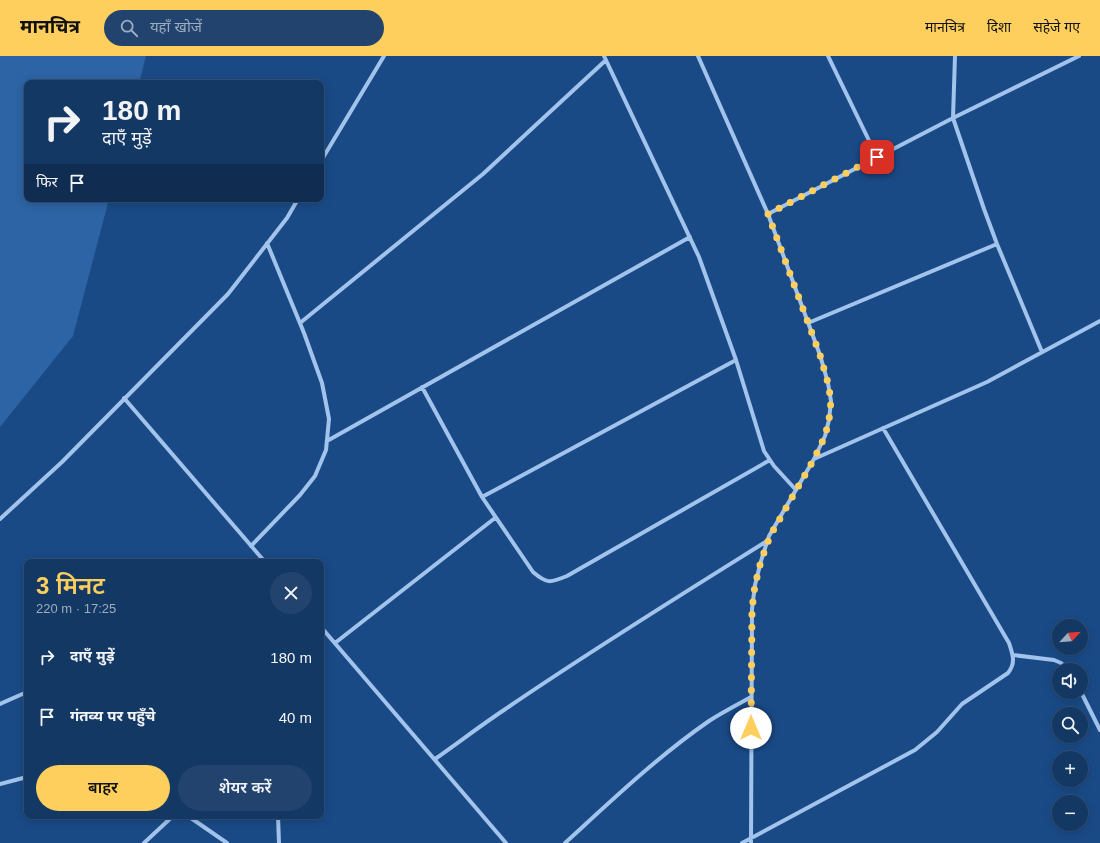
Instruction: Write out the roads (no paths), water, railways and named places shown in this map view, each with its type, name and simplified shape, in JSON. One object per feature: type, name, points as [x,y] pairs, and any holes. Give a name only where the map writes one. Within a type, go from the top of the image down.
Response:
[{"type":"street","points":[[324,156],[384,56]]},
{"type":"street","points":[[698,56],[768,214],[820,355],[828,383],[831,401],[829,420],[825,436],[814,459],[770,536],[759,567],[752,609],[752,843]]},
{"type":"street","points":[[828,56],[877,157]]},
{"type":"street","points":[[955,56],[953,118],[997,244],[1042,352]]},
{"type":"street","points":[[768,214],[953,118],[1079,56]]},
{"type":"street","points":[[300,323],[483,174],[605,58],[699,257],[736,360],[764,451],[774,466],[796,490]]},
{"type":"street","points":[[0,519],[62,462],[228,294],[287,218],[296,202]]},
{"type":"street","points":[[327,441],[690,237]]},
{"type":"street","points":[[251,546],[300,495],[315,476],[326,450],[329,419],[322,383],[300,323],[267,243]]},
{"type":"street","points":[[808,323],[997,244]]},
{"type":"street","points":[[814,459],[987,382],[1100,321]]},
{"type":"street","points":[[482,497],[736,360]]},
{"type":"street","points":[[422,387],[495,518],[533,572],[542,580],[549,582],[567,576],[770,460]]},
{"type":"street","points":[[124,398],[263,559]]},
{"type":"street","points":[[742,843],[915,750],[937,732],[962,704],[1012,669],[1014,662],[1013,655],[1005,637],[883,428]]},
{"type":"street","points":[[335,643],[495,518]]},
{"type":"street","points":[[435,759],[502,710],[537,687],[768,541]]},
{"type":"street","points":[[324,630],[506,843]]},
{"type":"street","points":[[1013,655],[1054,660],[1061,663]]},
{"type":"street","points":[[0,704],[24,693]]},
{"type":"street","points":[[565,843],[638,777],[680,744],[710,721],[751,697]]},
{"type":"street","points":[[1084,699],[1100,730]]},
{"type":"street","points":[[0,784],[24,778]]},
{"type":"street","points":[[144,843],[170,819]]},
{"type":"street","points":[[192,819],[227,843]]},
{"type":"street","points":[[278,819],[279,843]]}]
